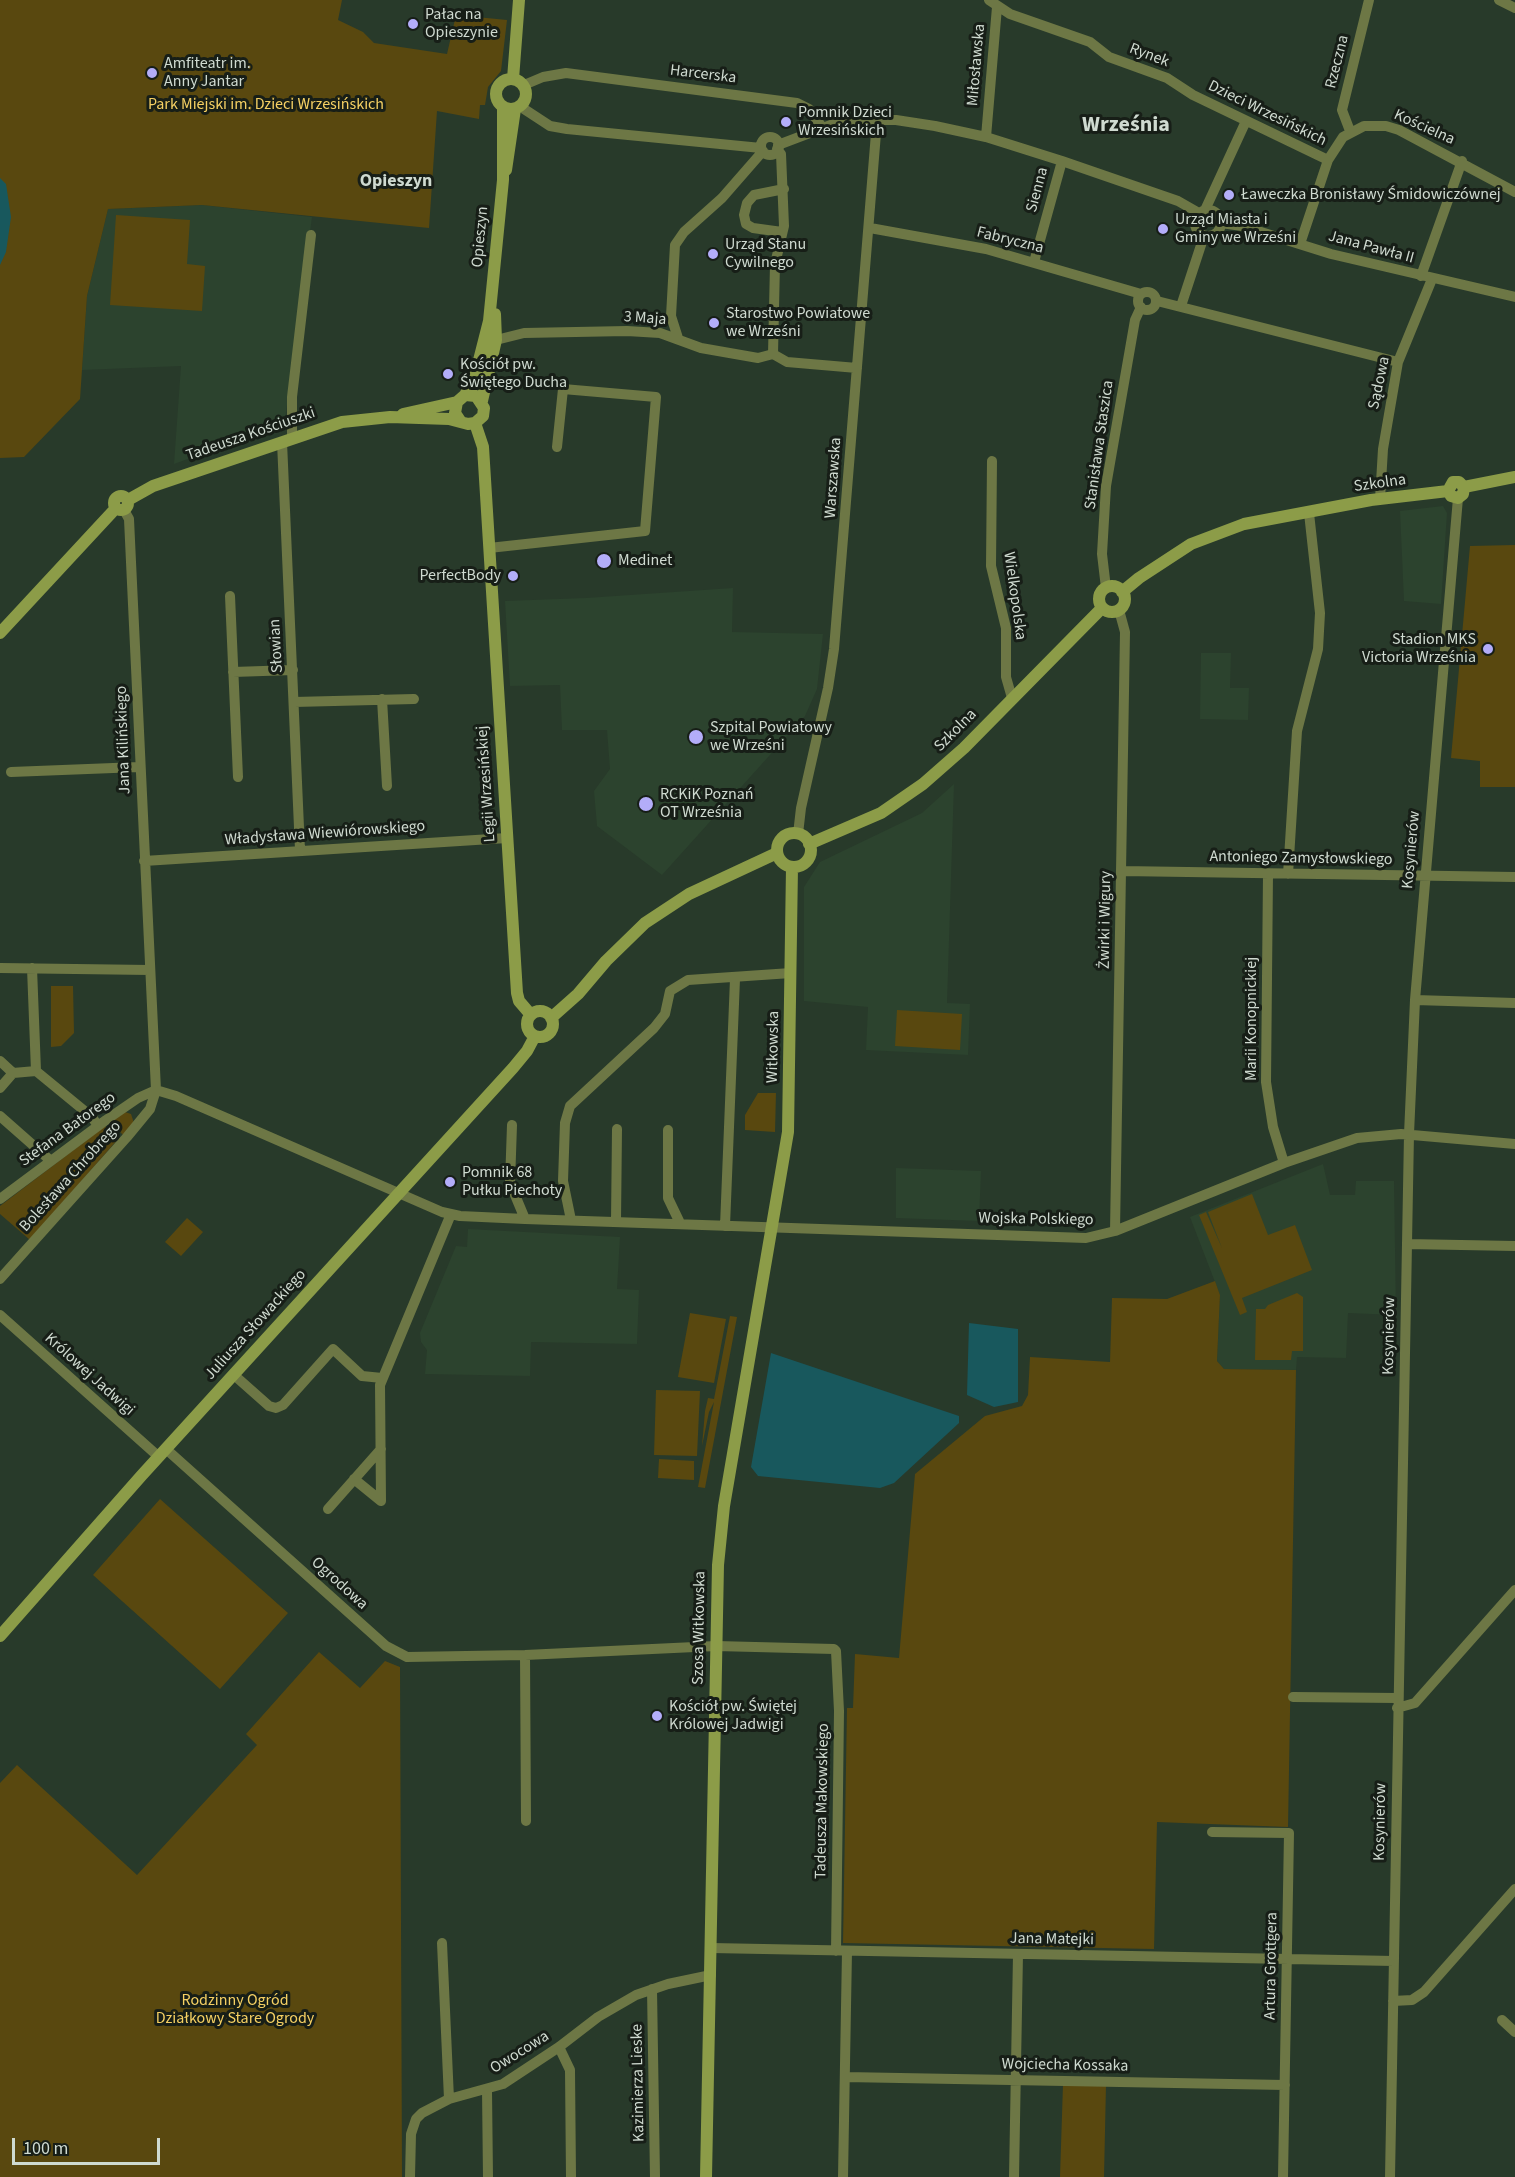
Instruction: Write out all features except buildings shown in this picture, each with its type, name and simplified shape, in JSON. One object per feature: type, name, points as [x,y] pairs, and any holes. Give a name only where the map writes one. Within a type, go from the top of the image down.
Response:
[{"type":"street","points":[[513,108],[527,96],[519,82],[519,0]]},
{"type":"street","name":"Rzeczna","points":[[1350,131],[1342,110],[1369,0]]},
{"type":"street","points":[[1499,0],[1515,8]]},
{"type":"street","name":"Rynek","points":[[993,4],[1010,14],[1096,45],[1109,57],[1167,78],[1193,95]]},
{"type":"street","name":"Miłosławska","points":[[986,137],[993,4]]},
{"type":"street","name":"Harcerska","points":[[519,82],[566,73],[797,103],[809,109],[822,127]]},
{"type":"street","points":[[519,82],[502,82],[496,92],[496,98],[550,126],[762,150]]},
{"type":"street","name":"Dzieci Wrzesińskich","points":[[1193,95],[1328,160]]},
{"type":"street","name":"Opieszyn","points":[[461,399],[475,376],[489,321],[503,180],[513,108]]},
{"type":"street","points":[[778,147],[822,127],[844,120],[925,124],[986,137],[1076,165],[1178,201],[1202,212],[1217,214],[1221,223],[1216,234],[1204,236]]},
{"type":"street","name":"Warszawska","points":[[798,834],[801,808],[828,688],[834,649],[877,121]]},
{"type":"street","points":[[1204,236],[1196,229],[1194,223],[1202,212],[1246,121]]},
{"type":"street","name":"Kościelna","points":[[1350,131],[1364,126],[1386,126],[1462,161],[1515,192]]},
{"type":"street","points":[[1300,244],[1328,160],[1350,131]]},
{"type":"street","points":[[678,338],[671,316],[675,246],[684,232],[722,198],[762,150],[762,141],[769,137],[775,140],[781,154],[783,189],[782,232],[775,264],[774,354]]},
{"type":"street","name":"Sienna","points":[[1034,261],[1062,161]]},
{"type":"street","name":"Sądowa","points":[[1380,499],[1383,449],[1398,362],[1427,278],[1462,161]]},
{"type":"street","points":[[782,232],[753,228],[746,224],[744,214],[747,203],[754,195],[783,189]]},
{"type":"street","name":"Jana Pawła II","points":[[1221,223],[1242,226],[1427,278],[1515,297]]},
{"type":"street","name":"Fabryczna","points":[[870,228],[986,249],[1034,261],[1141,294]]},
{"type":"street","name":"Słowian","points":[[300,850],[287,440],[310,235]]},
{"type":"street","points":[[1181,306],[1204,236]]},
{"type":"street","points":[[1157,301],[1150,310],[1141,308],[1138,300],[1146,291],[1152,292],[1157,301],[1398,362]]},
{"type":"street","name":"Opieszyn","points":[[482,401],[496,340],[493,297]]},
{"type":"street","name":"Stanisława Staszica","points":[[1106,588],[1102,554],[1106,486],[1135,320],[1141,308]]},
{"type":"street","name":"3 Maja","points":[[496,340],[524,333],[615,331],[660,333],[713,351],[758,358],[774,354],[787,362],[857,368]]},
{"type":"street","points":[[489,548],[645,531],[656,397],[563,388],[557,447]]},
{"type":"street","points":[[473,395],[482,401],[483,416],[475,423],[461,422],[455,413],[461,399],[473,395]]},
{"type":"street","name":"Tadeusza Kościuszki","points":[[0,633],[123,506],[153,486],[342,422],[390,417],[461,399]]},
{"type":"street","name":"Tadeusza Kościuszki","points":[[390,417],[461,422]]},
{"type":"street","name":"Legii Wrzesińskiej","points":[[475,423],[483,447],[518,993],[519,1000],[531,1015]]},
{"type":"street","name":"Wielkopolska","points":[[992,461],[992,566],[1006,628],[1006,677],[1012,698]]},
{"type":"street","name":"Szkolna","points":[[1122,592],[1164,561],[1213,535],[1244,524],[1380,499],[1456,492],[1515,477]]},
{"type":"street","name":"Kosynierów","points":[[1389,2177],[1409,1134],[1415,1000],[1456,492]]},
{"type":"street","name":"Jana Kilińskiego","points":[[123,506],[129,519],[156,1090]]},
{"type":"street","points":[[1288,874],[1297,731],[1318,649],[1320,613],[1309,513]]},
{"type":"street","points":[[1106,588],[1116,588],[1122,592],[1124,602],[1119,610],[1110,612],[1102,608],[1100,595],[1106,588]]},
{"type":"street","points":[[230,596],[238,777]]},
{"type":"street","name":"Szkolna","points":[[809,844],[853,827],[899,802],[943,768],[1102,608]]},
{"type":"street","name":"Żwirki i Wigury","points":[[1115,1231],[1125,632],[1119,610]]},
{"type":"street","points":[[233,672],[293,670]]},
{"type":"street","points":[[382,699],[387,786]]},
{"type":"street","points":[[294,702],[414,699]]},
{"type":"street","points":[[11,772],[139,767]]},
{"type":"street","points":[[789,834],[798,834],[809,844],[807,860],[800,865],[792,867],[781,861],[777,853],[782,838],[789,834]]},
{"type":"street","name":"Władysława Wiewiórowskiego","points":[[144,861],[507,838]]},
{"type":"street","points":[[551,1018],[578,994],[645,923],[689,894],[777,853]]},
{"type":"street","name":"Witkowska","points":[[772,1227],[788,1132],[792,867]]},
{"type":"street","name":"Antoniego Zamysłowskiego","points":[[1122,871],[1515,877]]},
{"type":"street","name":"Marii Konopnickiej","points":[[1268,874],[1266,1082],[1272,1127],[1284,1163]]},
{"type":"street","points":[[0,968],[150,970]]},
{"type":"street","points":[[32,968],[36,1071]]},
{"type":"street","points":[[571,1220],[563,1181],[565,1123],[570,1106],[654,1028],[665,1014],[670,991],[677,985],[695,980],[735,979],[791,973]]},
{"type":"street","points":[[725,1226],[735,979]]},
{"type":"street","points":[[1415,1000],[1515,1003]]},
{"type":"street","points":[[542,1011],[551,1018],[552,1026],[543,1036],[536,1035],[528,1026],[531,1015],[542,1011]]},
{"type":"street","name":"Juliusza Słowackiego","points":[[0,1636],[162,1453],[513,1068],[536,1035]]},
{"type":"street","points":[[0,1061],[13,1073]]},
{"type":"street","points":[[0,1088],[13,1073],[36,1071],[92,1117],[98,1126]]},
{"type":"street","name":"Wojska Polskiego","points":[[156,1090],[176,1096],[399,1194],[451,1214],[525,1219],[1086,1238],[1115,1231],[1284,1163],[1357,1138],[1409,1134],[1515,1144]]},
{"type":"street","name":"Stefana Batorego","points":[[0,1199],[138,1098],[156,1090]]},
{"type":"street","name":"Bolesława Chrobrego","points":[[0,1279],[127,1137],[150,1109],[156,1090]]},
{"type":"street","points":[[0,1116],[51,1161]]},
{"type":"street","points":[[512,1125],[510,1182],[525,1219]]},
{"type":"street","points":[[615,1221],[617,1129]]},
{"type":"street","points":[[668,1130],[668,1198],[680,1223]]},
{"type":"street","points":[[354,1479],[381,1501],[382,1378],[451,1214]]},
{"type":"street","name":"Szosa Witkowska","points":[[706,2177],[718,1565],[724,1506],[772,1227]]},
{"type":"street","points":[[1407,1244],[1515,1246]]},
{"type":"street","name":"Królowej Jadwigi","points":[[0,1315],[162,1453]]},
{"type":"street","points":[[234,1375],[269,1406],[276,1408],[283,1405],[333,1349],[362,1376],[382,1378]]},
{"type":"street","points":[[328,1509],[381,1449]]},
{"type":"street","name":"Ogrodowa","points":[[162,1453],[394,1652],[414,1658],[716,1646],[836,1651]]},
{"type":"street","points":[[1293,1697],[1415,1703],[1515,1591]]},
{"type":"street","name":"Tadeusza Makowskiego","points":[[836,1651],[845,2077],[843,2177]]},
{"type":"street","points":[[525,1655],[526,1821]]},
{"type":"street","name":"Artura Grottgera","points":[[1212,1832],[1289,1833],[1283,2177]]},
{"type":"street","points":[[1393,2001],[1412,2000],[1424,1992],[1515,1889]]},
{"type":"street","points":[[442,1943],[449,2099]]},
{"type":"street","name":"Jana Matejki","points":[[711,1948],[1394,1961]]},
{"type":"street","points":[[1014,2177],[1018,1954]]},
{"type":"street","name":"Owocowa","points":[[410,2177],[413,2125],[422,2113],[449,2099],[487,2090],[518,2075],[598,2017],[652,1989],[711,1975]]},
{"type":"street","name":"Kazimierza Lieske","points":[[652,1989],[655,2177]]},
{"type":"street","points":[[1502,2020],[1515,2032]]},
{"type":"street","points":[[559,2047],[570,2070],[571,2177]]},
{"type":"street","name":"Wojciecha Kossaka","points":[[845,2077],[1285,2085]]},
{"type":"street","points":[[487,2090],[488,2177]]},
{"type":"shaded area","points":[[202,205],[312,217],[283,424],[174,464],[181,366],[82,370],[87,296],[108,209]]},
{"type":"shaded area","points":[[1443,506],[1447,513],[1441,604],[1404,601],[1400,511]]},
{"type":"shaded area","name":"Szpital Powiatowy we Wrześni","points":[[733,588],[732,632],[823,634],[817,689],[805,716],[662,875],[597,826],[594,791],[610,769],[607,730],[562,730],[560,685],[510,686],[505,601]]},
{"type":"shaded area","points":[[1201,653],[1231,653],[1230,688],[1249,688],[1248,720],[1200,719]]},
{"type":"shaded area","points":[[954,784],[947,1003],[970,1004],[968,1055],[866,1050],[868,1007],[804,1001],[804,887],[820,862],[922,813]]},
{"type":"shaded area","points":[[1323,1164],[1330,1195],[1355,1195],[1356,1181],[1394,1181],[1396,1315],[1348,1313],[1346,1358],[1297,1357],[1296,1370],[1224,1369],[1217,1361],[1220,1295],[1190,1217]]},
{"type":"shaded area","points":[[896,1168],[981,1171],[979,1221],[896,1218]]},
{"type":"shaded area","points":[[468,1229],[620,1237],[617,1289],[639,1290],[637,1344],[531,1342],[530,1376],[425,1374],[427,1350],[421,1342],[420,1333],[456,1246],[467,1247]]},
{"type":"green space","name":"Park Miejski im. Dzieci Wrzesińskich","points":[[0,0],[342,0],[338,20],[363,32],[374,43],[447,54],[456,15],[507,20],[501,71],[488,87],[485,105],[480,105],[479,119],[437,111],[429,228],[202,205],[108,209],[87,296],[80,399],[24,457],[0,458]]},
{"type":"green space","points":[[116,215],[190,220],[187,264],[205,266],[202,311],[110,305]]},
{"type":"green space","name":"Stadion MKS Victoria Września","points":[[1515,545],[1515,787],[1480,787],[1480,761],[1451,758],[1470,546]]},
{"type":"green space","points":[[51,986],[73,986],[74,1033],[61,1046],[51,1047]]},
{"type":"green space","points":[[897,1010],[962,1014],[960,1050],[895,1046]]},
{"type":"green space","points":[[758,1093],[776,1093],[775,1132],[745,1130],[745,1115]]},
{"type":"green space","points":[[125,1112],[131,1114],[134,1123],[123,1135],[111,1122]]},
{"type":"green space","points":[[105,1126],[118,1139],[30,1240],[0,1214],[0,1206]]},
{"type":"green space","points":[[1252,1194],[1268,1235],[1295,1225],[1312,1270],[1242,1298],[1247,1312],[1240,1315],[1199,1215],[1206,1212],[1222,1248],[1208,1212]]},
{"type":"green space","points":[[187,1218],[203,1232],[181,1256],[165,1242]]},
{"type":"green space","points":[[1215,1281],[1220,1295],[1217,1361],[1224,1369],[1296,1370],[1288,1827],[1157,1822],[1154,1949],[843,1943],[847,1708],[853,1708],[855,1654],[899,1658],[915,1474],[985,1416],[1022,1406],[1028,1395],[1030,1357],[1110,1362],[1112,1298],[1167,1299]]},
{"type":"green space","points":[[1297,1293],[1303,1297],[1303,1351],[1292,1351],[1291,1360],[1255,1360],[1256,1309],[1265,1309],[1268,1305]]},
{"type":"green space","points":[[690,1313],[726,1319],[714,1383],[678,1377]]},
{"type":"green space","points":[[730,1316],[737,1317],[705,1488],[698,1487],[714,1402],[709,1412],[702,1446],[705,1411],[708,1398],[714,1399]]},
{"type":"green space","points":[[656,1390],[700,1391],[697,1456],[654,1455]]},
{"type":"green space","points":[[659,1459],[694,1461],[694,1480],[658,1478]]},
{"type":"green space","points":[[160,1499],[288,1613],[220,1689],[93,1575]]},
{"type":"green space","name":"Rodzinny Ogród Działkowy Stare Ogrody","points":[[319,1652],[360,1688],[385,1661],[400,1667],[402,2177],[0,2177],[0,1783],[17,1765],[137,1875],[257,1745],[246,1734]]},
{"type":"green space","points":[[1063,2084],[1106,2085],[1104,2177],[1060,2177]]},
{"type":"water","points":[[0,178],[6,184],[11,217],[6,252],[0,265]]},
{"type":"water","points":[[969,1323],[1018,1329],[1018,1402],[994,1407],[967,1395]]},
{"type":"water","points":[[771,1353],[959,1416],[959,1423],[894,1483],[880,1488],[758,1476],[751,1467]]},
{"type":"place","name":"Pałac na Opieszynie","points":[[413,24]]},
{"type":"place","name":"Amfiteatr im. Anny Jantar","points":[[152,73]]},
{"type":"place","name":"Pomnik Dzieci Wrzesińskich","points":[[786,122]]},
{"type":"place","name":"Ławeczka Bronisławy Śmidowiczównej","points":[[1229,195]]},
{"type":"place","name":"Urząd Miasta i Gminy we Wrześni","points":[[1163,229]]},
{"type":"place","name":"Urząd Stanu Cywilnego","points":[[713,254]]},
{"type":"place","name":"Starostwo Powiatowe we Wrześni","points":[[714,323]]},
{"type":"place","name":"Kościół pw. Świętego Ducha","points":[[448,374]]},
{"type":"place","name":"Medinet","points":[[604,561]]},
{"type":"place","name":"PerfectBody","points":[[513,576]]},
{"type":"place","name":"Stadion MKS Victoria Września","points":[[1488,649]]},
{"type":"place","name":"Szpital Powiatowy we Wrześni","points":[[696,737]]},
{"type":"place","name":"RCKiK Poznań OT Września","points":[[646,804]]},
{"type":"place","name":"Pomnik 68 Pułku Piechoty","points":[[450,1182]]},
{"type":"place","name":"Kościół pw. Świętej Królowej Jadwigi","points":[[657,1716]]},
{"type":"district","name":"Września","points":[[1126,126]]},
{"type":"district","name":"Opieszyn","points":[[396,182]]}]
